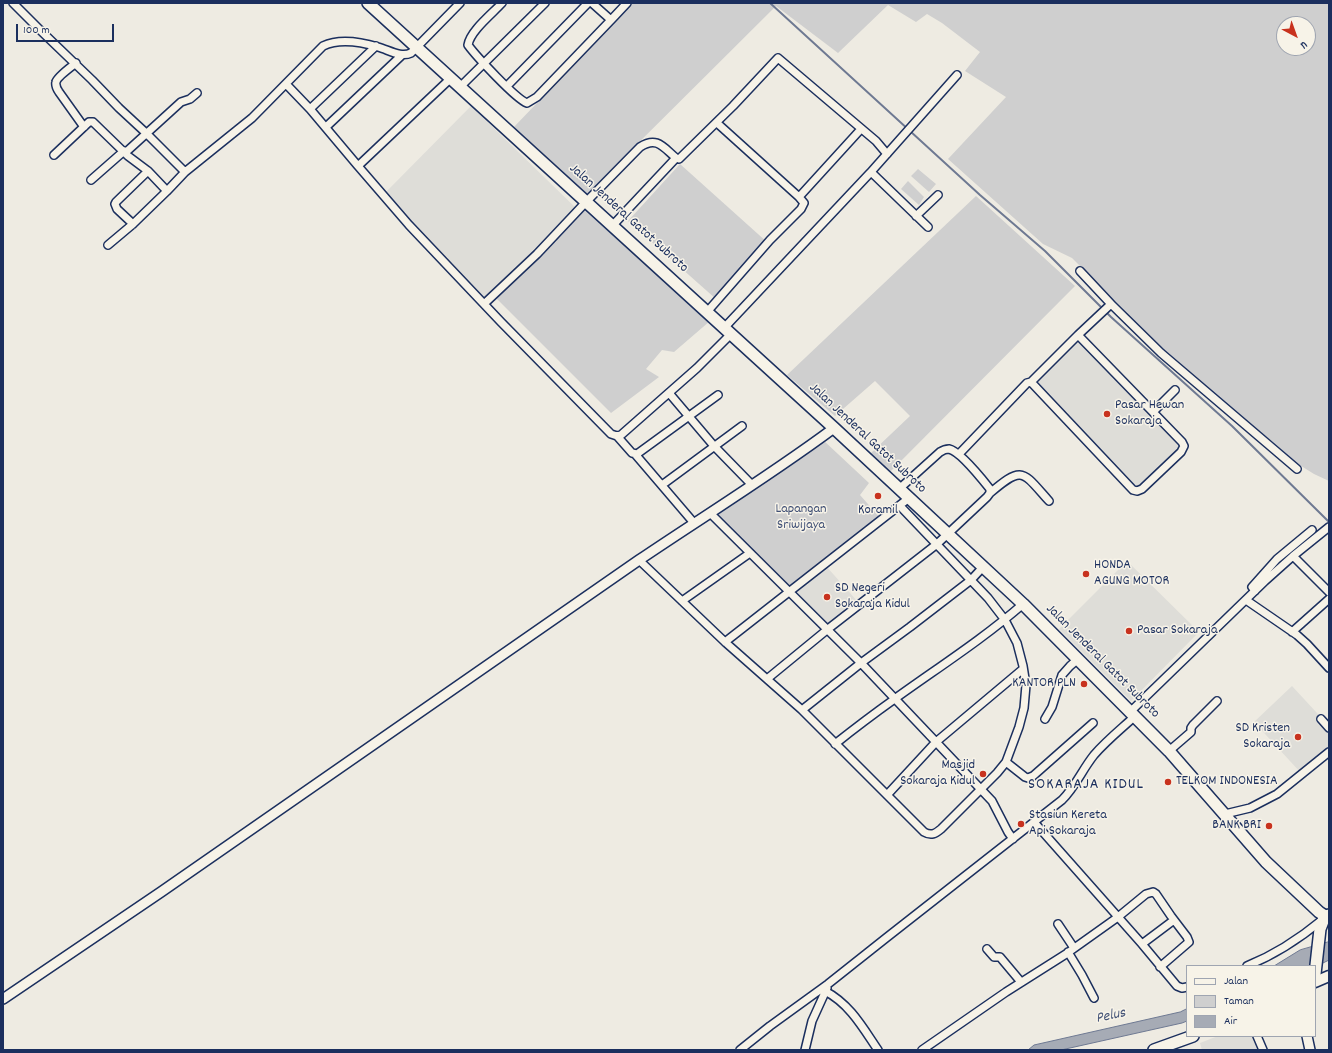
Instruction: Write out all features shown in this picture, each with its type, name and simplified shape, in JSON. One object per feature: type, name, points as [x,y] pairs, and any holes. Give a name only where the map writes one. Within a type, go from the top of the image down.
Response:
[{"type":"main road","name":"Jalan Jenderal Gatot Subroto","points":[[368,3],[450,79],[613,225],[1023,604],[1169,750],[1266,862],[1324,920]]},
{"type":"main road","points":[[1316,968],[1324,920]]},
{"type":"main road","points":[[1316,982],[1329,976]]},
{"type":"main road","points":[[1154,1050],[1190,1037]]},
{"type":"street","points":[[13,3],[76,63],[119,108],[185,172]]},
{"type":"street","points":[[326,127],[402,55],[411,52],[417,47],[460,3]]},
{"type":"street","points":[[502,3],[478,29],[469,41],[469,46],[484,64],[506,86],[527,103],[537,97],[627,3]]},
{"type":"street","points":[[460,87],[545,3]]},
{"type":"street","points":[[506,86],[588,3]]},
{"type":"street","points":[[592,3],[611,20]]},
{"type":"street","points":[[108,246],[133,224],[185,172],[252,118],[323,46],[332,42],[356,42],[376,46],[402,55]]},
{"type":"street","points":[[310,109],[376,46]]},
{"type":"street","points":[[613,225],[676,158],[679,159],[717,123],[778,58],[876,141],[886,154]]},
{"type":"street","points":[[76,63],[59,77],[56,82],[56,86],[74,115],[84,127]]},
{"type":"street","points":[[617,436],[669,394],[697,368],[727,331],[957,75]]},
{"type":"street","points":[[358,166],[450,79]]},
{"type":"street","points":[[286,84],[326,127],[409,225],[611,434],[617,436],[629,450],[635,454],[694,523]]},
{"type":"street","points":[[91,180],[181,102],[190,100],[197,93]]},
{"type":"street","points":[[54,154],[90,122],[93,122],[124,152],[148,171],[167,191]]},
{"type":"street","points":[[707,312],[770,240],[802,209],[804,203],[717,123]]},
{"type":"street","points":[[799,197],[861,129]]},
{"type":"street","points":[[485,303],[537,254],[640,147],[648,142],[658,143],[676,158]]},
{"type":"street","points":[[133,224],[115,204],[148,171]]},
{"type":"street","points":[[871,172],[928,227]]},
{"type":"street","points":[[916,216],[938,195]]},
{"type":"street","points":[[1080,271],[1109,306],[1161,353],[1297,469]]},
{"type":"street","points":[[959,454],[1027,383],[1031,382],[1109,306]]},
{"type":"street","points":[[1031,382],[1133,490],[1137,491],[1142,489],[1181,452],[1184,446],[1182,442],[1078,335]]},
{"type":"street","points":[[1153,412],[1175,390]]},
{"type":"street","points":[[669,394],[714,446],[752,485]]},
{"type":"street","points":[[635,454],[640,452],[718,395]]},
{"type":"street","points":[[662,485],[742,426]]},
{"type":"street","points":[[3,999],[161,892],[639,560],[794,457],[834,428]]},
{"type":"street","points":[[899,489],[944,449],[951,450],[959,454],[990,489],[990,493]]},
{"type":"street","points":[[768,679],[828,629],[937,544],[1005,480],[1019,474],[1026,476],[1049,501]]},
{"type":"street","points":[[725,642],[909,498]]},
{"type":"street","points":[[639,560],[725,642],[802,710],[924,832],[929,835],[935,834],[998,773],[1006,762],[1019,727],[1024,708],[1026,685],[1017,643],[1004,620],[988,598],[900,506]]},
{"type":"street","points":[[710,513],[828,629],[981,788],[992,801],[1013,839]]},
{"type":"street","points":[[740,1050],[789,1012],[827,988],[886,938],[1057,804],[1071,791],[1095,754],[1132,714],[1255,591],[1293,556],[1329,527]]},
{"type":"street","points":[[1255,591],[1252,587],[1262,575],[1312,530]]},
{"type":"street","points":[[682,601],[750,553]]},
{"type":"street","points":[[1293,556],[1329,592]]},
{"type":"street","points":[[802,710],[861,663],[971,580],[983,567]]},
{"type":"street","points":[[1292,632],[1329,599]]},
{"type":"street","points":[[1246,600],[1292,632],[1327,662]]},
{"type":"street","points":[[835,744],[970,646],[1023,604]]},
{"type":"street","points":[[1045,719],[1052,707],[1062,676],[1078,659]]},
{"type":"street","points":[[887,796],[936,742],[1023,669]]},
{"type":"street","points":[[1169,750],[1191,732],[1193,725],[1217,701]]},
{"type":"street","points":[[1321,719],[1329,728]]},
{"type":"street","points":[[1006,762],[1025,777],[1028,778],[1033,776],[1093,723]]},
{"type":"street","points":[[1225,814],[1250,808],[1277,794],[1329,752]]},
{"type":"street","points":[[1034,822],[1179,988],[1186,987]]},
{"type":"street","points":[[922,1050],[1118,918],[1146,894],[1153,892],[1187,936],[1189,942],[1160,967]]},
{"type":"street","points":[[1142,944],[1174,920]]},
{"type":"street","points":[[1249,965],[1302,936],[1324,920]]},
{"type":"street","points":[[1058,924],[1094,998]]},
{"type":"street","points":[[987,949],[994,957],[1000,957],[1021,982]]},
{"type":"street","points":[[805,1050],[812,1021],[827,988]]},
{"type":"street","points":[[827,988],[858,1019],[878,1050]]},
{"type":"street","points":[[1257,1037],[1263,1050]]},
{"type":"street","points":[[1307,1037],[1310,1050]]},
{"type":"shaded area","points":[[471,106],[579,211],[485,302],[384,194]]},
{"type":"shaded area","name":"Pasar Hewan Sokaraja","points":[[1076,336],[1182,447],[1136,488],[1031,382]]},
{"type":"shaded area","name":"Pasar Sokaraja","points":[[1127,561],[1199,632],[1131,701],[1059,629]]},
{"type":"shaded area","name":"SD Negeri Sokaraja Kidul","points":[[826,566],[858,602],[828,628],[797,592]]},
{"type":"shaded area","name":"SD Kristen Sokaraja","points":[[1292,686],[1329,726],[1329,748],[1301,773],[1254,722]]},
{"type":"shaded area","points":[[1215,1037],[1255,1037],[1260,1050],[1202,1050],[1200,1043]]},
{"type":"green space","points":[[633,3],[1329,3],[1329,481],[1298,464],[1240,416],[1141,330],[1125,311],[1072,258],[1043,244],[948,159],[1006,97],[965,71],[980,52],[942,23],[927,14],[916,22],[888,5],[838,53],[776,6],[587,194],[513,128]]},
{"type":"green space","points":[[680,164],[768,243],[716,299],[628,221]]},
{"type":"green space","points":[[918,169],[936,184],[929,192],[911,176]]},
{"type":"green space","points":[[908,181],[924,197],[919,205],[901,189]]},
{"type":"green space","points":[[976,196],[1075,286],[890,472],[871,453],[910,416],[875,381],[835,416],[787,375]]},
{"type":"green space","points":[[584,210],[710,321],[674,352],[662,350],[646,369],[659,377],[611,413],[496,298]]},
{"type":"green space","name":"Lapangan Sriwijaya","points":[[823,440],[869,483],[860,495],[882,520],[792,588],[717,515]]},
{"type":"water","points":[[1329,942],[1329,960],[1316,966],[1316,965],[1276,965],[1300,950]]},
{"type":"water","points":[[1186,1009],[1186,1021],[1182,1023],[1061,1050],[1028,1050],[1034,1045]]},
{"type":"waterway","points":[[770,3],[980,195],[1045,251],[1111,317],[1232,426],[1328,521]]},
{"type":"place","name":"Pasar Hewan Sokaraja","points":[[1107,414]]},
{"type":"place","name":"Koramil","points":[[878,496]]},
{"type":"place","name":"HONDA AGUNG MOTOR","points":[[1086,574]]},
{"type":"place","name":"SD Negeri Sokaraja Kidul","points":[[827,597]]},
{"type":"place","name":"Pasar Sokaraja","points":[[1129,631]]},
{"type":"place","name":"KANTOR PLN","points":[[1084,684]]},
{"type":"place","name":"SD Kristen Sokaraja","points":[[1298,737]]},
{"type":"place","name":"Masjid Sokaraja Kidul","points":[[983,774]]},
{"type":"place","name":"TELKOM INDONESIA","points":[[1168,782]]},
{"type":"place","name":"Stasiun Kereta Api Sokaraja","points":[[1021,824]]},
{"type":"place","name":"BANK BRI","points":[[1269,826]]},
{"type":"district","name":"SOKARAJA KIDUL","points":[[1086,786]]},
{"type":"water label","name":"Pelus","points":[[1111,1017]]}]
